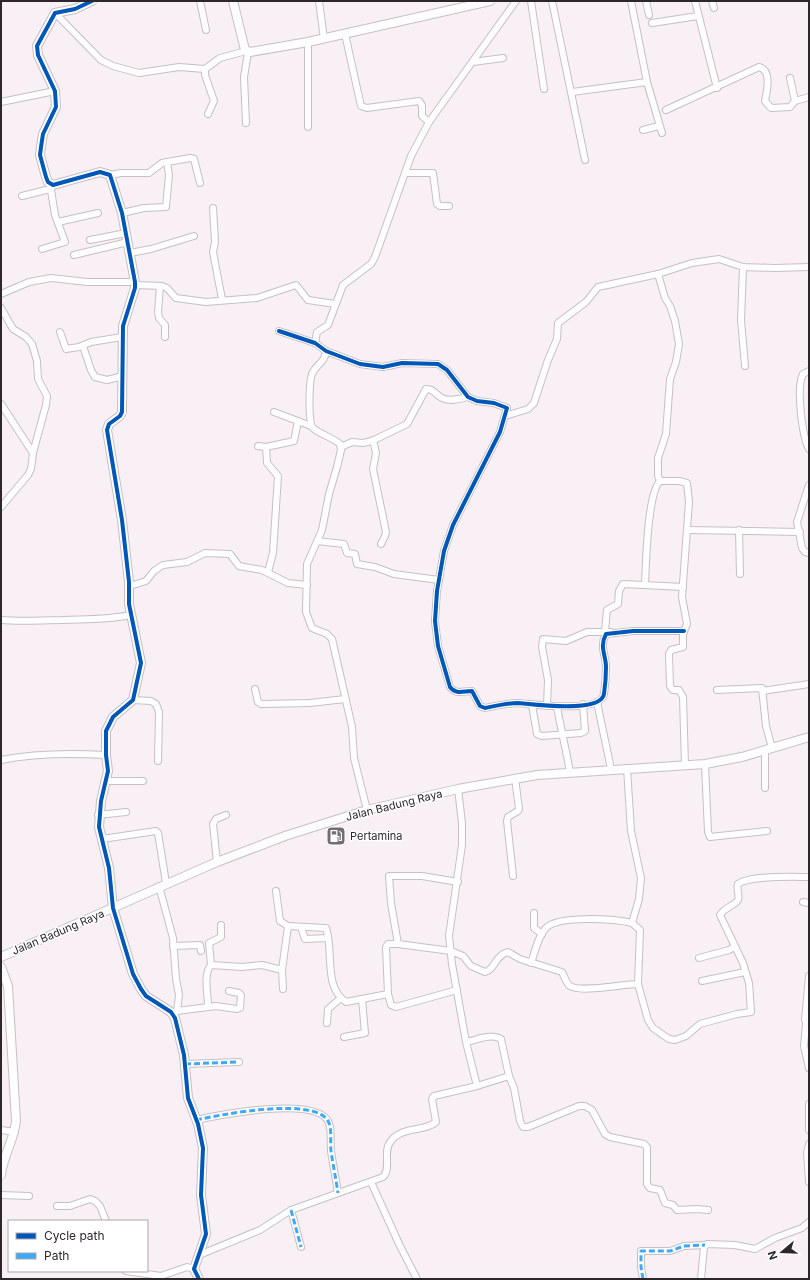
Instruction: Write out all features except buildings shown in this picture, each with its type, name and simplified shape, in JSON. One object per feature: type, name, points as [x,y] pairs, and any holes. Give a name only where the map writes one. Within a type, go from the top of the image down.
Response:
[{"type":"street","points":[[42,249],[65,243],[43,165],[40,148],[43,134],[56,107],[55,91],[38,55],[36,46],[55,13],[75,9],[92,1]]},
{"type":"street","points":[[200,1],[206,30]]},
{"type":"street","points":[[233,1],[246,49],[244,76],[246,123]]},
{"type":"street","points":[[319,1],[324,39]]},
{"type":"street","points":[[55,13],[101,60],[113,66],[139,73],[172,68],[204,69],[220,58],[246,49],[324,39],[490,1]]},
{"type":"street","points":[[315,343],[316,334],[328,325],[343,284],[371,264],[375,257],[417,142],[429,122],[516,1]]},
{"type":"street","points":[[531,1],[544,89]]},
{"type":"street","points":[[552,1],[585,160]]},
{"type":"street","points":[[631,1],[647,82],[662,133]]},
{"type":"street","points":[[646,1],[649,15]]},
{"type":"street","points":[[695,1],[717,88]]},
{"type":"street","points":[[712,1],[714,8]]},
{"type":"street","points":[[652,23],[698,16]]},
{"type":"street","points":[[344,34],[362,106],[367,108],[419,101],[422,105],[422,116],[429,122]]},
{"type":"street","points":[[308,42],[308,127]]},
{"type":"street","points":[[472,62],[503,58]]},
{"type":"street","points":[[666,110],[761,67],[766,75],[768,83],[765,101],[771,108],[790,107],[795,101],[809,97]]},
{"type":"street","points":[[204,69],[204,75],[214,101],[208,114]]},
{"type":"street","points":[[790,78],[795,101]]},
{"type":"street","points":[[572,92],[647,82]]},
{"type":"street","points":[[1,102],[55,91]]},
{"type":"street","points":[[643,130],[659,126]]},
{"type":"street","points":[[22,196],[100,172],[110,174],[149,173],[162,163],[186,158],[194,159],[200,183]]},
{"type":"street","points":[[122,213],[144,208],[166,207],[169,175],[167,162]]},
{"type":"street","points":[[405,173],[433,173],[437,204],[440,206],[449,206]]},
{"type":"street","points":[[110,174],[122,213],[135,284],[125,317],[122,337],[122,412],[120,416],[109,424],[107,430],[117,480],[130,586],[130,615],[141,663],[133,700],[113,717],[107,727],[106,755],[109,766],[107,782],[98,815],[99,827],[109,868],[113,908],[123,943],[139,986],[146,996],[175,1013],[208,1006],[240,1008],[241,995],[229,991]]},
{"type":"street","points":[[213,208],[215,242],[214,252],[222,299]]},
{"type":"street","points":[[58,222],[98,213]]},
{"type":"street","points":[[90,240],[126,233]]},
{"type":"street","points":[[130,253],[151,249],[194,236]]},
{"type":"street","points":[[74,255],[128,242]]},
{"type":"street","points":[[505,416],[528,409],[534,403],[548,360],[557,339],[556,327],[560,321],[586,302],[598,287],[658,274],[709,259],[727,260],[743,266],[775,268],[809,267]]},
{"type":"street","points":[[743,266],[741,320],[745,366]]},
{"type":"street","points":[[658,274],[665,298],[670,306],[675,321],[679,344],[676,362],[670,379],[666,434],[658,458],[658,476],[660,481]]},
{"type":"street","points":[[1,294],[29,282],[51,278],[87,282],[160,286],[167,288],[176,298],[202,302],[222,299],[257,298],[296,286],[308,300],[335,304]]},
{"type":"street","points":[[160,286],[158,312],[159,318],[165,325],[165,337]]},
{"type":"street","points":[[1,308],[13,329],[26,337],[32,344],[38,361],[38,379],[47,396],[33,453],[31,469],[28,475],[1,508]]},
{"type":"street","points":[[279,331],[315,343],[326,351],[349,361],[376,367],[383,368],[402,363],[438,364],[447,370],[468,397],[477,401],[494,402],[506,407],[508,410],[500,432],[447,539],[439,580],[435,621],[436,635],[450,687],[457,693],[472,691],[482,707],[513,704],[558,707],[597,702],[602,699],[604,694],[606,665],[602,653],[605,636],[608,632],[607,610],[618,604],[620,587],[626,584],[683,587]]},
{"type":"street","points":[[60,332],[66,349],[83,346],[91,342],[122,337]]},
{"type":"street","points":[[83,346],[91,370],[96,377],[107,380],[123,376]]},
{"type":"street","points":[[311,426],[310,383],[314,370],[324,361],[326,351]]},
{"type":"street","points":[[809,371],[803,374],[800,380],[806,425],[805,441],[809,449]]},
{"type":"street","points":[[341,447],[352,442],[367,443],[407,424],[426,389],[430,389],[446,400],[468,397]]},
{"type":"street","points":[[1,404],[33,453]]},
{"type":"street","points":[[274,412],[311,426],[335,440],[341,447]]},
{"type":"street","points":[[258,446],[266,447],[294,441],[298,421]]},
{"type":"street","points":[[373,440],[376,453],[374,473],[386,532],[386,536],[381,544]]},
{"type":"street","points":[[266,447],[267,463],[278,476],[274,553],[268,572]]},
{"type":"street","points":[[341,447],[317,541],[308,564],[306,612],[312,628],[327,634],[332,639],[353,731],[354,758],[367,810]]},
{"type":"street","points":[[660,481],[679,481],[687,483],[689,502],[682,597],[687,624],[684,631],[683,647],[671,650],[669,654],[670,686],[673,690],[679,690],[683,697],[685,765]]},
{"type":"street","points":[[645,585],[648,525],[655,489],[660,481]]},
{"type":"street","points":[[809,485],[797,522],[802,548],[805,552],[809,553]]},
{"type":"street","points":[[688,530],[800,532]]},
{"type":"street","points":[[739,530],[740,574]]},
{"type":"street","points":[[317,541],[344,544],[347,553],[356,554],[357,564],[375,567],[394,574],[439,580]]},
{"type":"street","points":[[130,586],[146,581],[154,571],[163,565],[187,562],[204,552],[230,554],[237,565],[268,572],[288,583],[307,585]]},
{"type":"street","points":[[1,620],[42,622],[68,619],[103,620],[130,615]]},
{"type":"street","points":[[547,706],[548,680],[542,647],[543,639],[566,641],[587,632],[684,631]]},
{"type":"street","points":[[762,691],[809,684]]},
{"type":"street","points":[[717,690],[761,687],[769,749],[765,788]]},
{"type":"street","points":[[255,689],[258,702],[261,704],[310,703],[345,699]]},
{"type":"street","points":[[133,700],[151,701],[156,704],[159,712],[158,761]]},
{"type":"street","points":[[597,702],[611,769]]},
{"type":"street","points":[[532,705],[537,734],[542,736],[581,733],[586,731],[583,704]]},
{"type":"street","points":[[558,707],[570,772]]},
{"type":"street","name":"Jalan Badung Raya","points":[[1,957],[217,862],[285,836],[367,810],[514,778],[570,772],[705,764],[742,757],[809,737]]},
{"type":"street","points":[[1,760],[13,757],[67,753],[106,755]]},
{"type":"street","points":[[705,764],[708,832],[710,837],[767,831]]},
{"type":"street","points":[[627,768],[631,831],[641,878],[639,899],[632,923]]},
{"type":"street","points":[[513,876],[507,821],[508,817],[519,809],[514,778]]},
{"type":"street","points":[[107,782],[143,781]]},
{"type":"street","points":[[458,790],[462,845],[458,882],[449,936],[466,1042],[477,1086]]},
{"type":"street","points":[[98,815],[126,812]]},
{"type":"street","points":[[217,862],[213,824],[216,819],[226,815]]},
{"type":"street","points":[[102,839],[156,831],[158,833],[162,885],[172,935],[179,995],[175,1013],[186,1064],[188,1098],[196,1120],[203,1148],[202,1195],[206,1234],[194,1269],[199,1279]]},
{"type":"street","points":[[398,944],[391,903],[389,876],[416,876],[458,882]]},
{"type":"street","points":[[531,962],[542,934],[550,925],[583,919],[619,920],[632,923],[640,930],[638,984],[648,1020],[653,1028],[669,1039],[675,1040],[686,1036],[700,1024],[737,1014],[751,1013],[750,983],[743,963],[720,915],[727,906],[737,902],[738,884],[744,881],[769,878],[809,877]]},
{"type":"street","points":[[276,891],[280,921],[288,926],[324,927],[326,929],[331,974],[341,998],[350,1002],[388,994]]},
{"type":"street","points":[[534,912],[534,928],[542,934]]},
{"type":"street","points":[[208,1006],[206,981],[208,969],[211,965],[209,943],[221,937],[221,925]]},
{"type":"street","points":[[283,989],[282,970],[288,926]]},
{"type":"street","points":[[301,927],[305,939],[328,938]]},
{"type":"street","points":[[457,990],[396,1007],[391,1005],[388,994],[386,947],[388,944],[398,944],[451,951],[463,956],[471,966],[485,972],[490,969],[499,956],[505,953],[512,954],[520,959],[562,972],[568,985],[571,987],[591,988],[638,984]]},
{"type":"street","points":[[173,946],[200,945],[201,951]]},
{"type":"street","points":[[699,958],[729,950],[734,946]]},
{"type":"street","points":[[211,965],[242,967],[262,965],[282,970]]},
{"type":"street","points":[[1,967],[8,986],[16,1121],[15,1132],[4,1160],[1,1175]]},
{"type":"street","points":[[702,981],[745,972]]},
{"type":"street","points":[[809,976],[805,1011],[807,1026],[804,1046],[809,1068]]},
{"type":"street","points":[[327,1024],[328,1009],[341,998]]},
{"type":"street","points":[[344,1037],[365,1033],[362,999]]},
{"type":"street","points":[[466,1042],[500,1037],[509,1076],[514,1088],[520,1121],[523,1127],[580,1106],[589,1108],[592,1110],[605,1134],[610,1137],[644,1144],[647,1147],[647,1184],[650,1188],[660,1190],[665,1203],[673,1205],[677,1210],[708,1210]]},
{"type":"street","points":[[186,1064],[239,1062]]},
{"type":"street","points":[[199,1255],[249,1235],[291,1210],[371,1182],[386,1174],[387,1146],[392,1139],[406,1131],[430,1126],[436,1122],[432,1099],[434,1096],[477,1086],[509,1076]]},
{"type":"street","points":[[809,1104],[809,1130]]},
{"type":"street","points":[[196,1120],[261,1109],[287,1108],[322,1115],[330,1124],[331,1152],[338,1193]]},
{"type":"street","points":[[1,1130],[15,1132]]},
{"type":"street","points":[[809,1144],[807,1153],[809,1182]]},
{"type":"street","points":[[371,1182],[400,1246],[417,1279]]},
{"type":"street","points":[[1,1195],[29,1196]]},
{"type":"street","points":[[57,1206],[70,1206],[73,1204],[83,1203],[90,1199],[97,1202],[100,1206],[106,1220]]},
{"type":"street","points":[[291,1210],[301,1247]]},
{"type":"street","points":[[643,1279],[641,1251],[670,1251],[684,1246],[711,1244],[755,1249],[775,1238],[802,1228],[809,1222]]},
{"type":"street","points":[[701,1279],[705,1245]]},
{"type":"street","points":[[133,1272],[161,1276],[187,1267],[194,1269]]},
{"type":"marked path","points":[[185,1064],[239,1062]]},
{"type":"marked path","points":[[196,1120],[246,1111],[289,1108],[307,1110],[321,1115],[330,1126],[331,1151],[338,1193]]},
{"type":"marked path","points":[[291,1210],[301,1247]]},
{"type":"marked path","points":[[643,1279],[641,1251],[670,1251],[684,1246],[705,1245]]},
{"type":"cycle path","points":[[92,1],[75,9],[55,13],[37,46],[38,55],[55,91],[56,107],[43,134],[40,155],[48,182],[53,185],[100,172],[110,175],[122,213],[135,282],[135,288],[123,326],[122,412],[120,416],[109,424],[107,430],[122,520],[129,582],[129,604],[141,663],[133,700],[113,717],[106,731],[108,771],[101,801],[99,827],[109,868],[113,908],[133,974],[146,996],[171,1012],[175,1018],[184,1055],[188,1098],[198,1124],[203,1148],[201,1195],[206,1234],[194,1269],[199,1279]]},
{"type":"cycle path","points":[[279,331],[315,343],[326,351],[360,364],[383,367],[402,363],[438,364],[447,370],[468,397],[477,401],[494,403],[507,408],[500,432],[453,525],[444,551],[437,591],[435,621],[438,646],[450,687],[452,689],[460,692],[472,691],[480,706],[485,708],[514,703],[551,706],[579,706],[591,704],[600,700],[604,694],[606,663],[603,643],[606,634],[633,631],[684,631]]},
{"type":"place","name":"Pertamina","points":[[336,836]]}]
